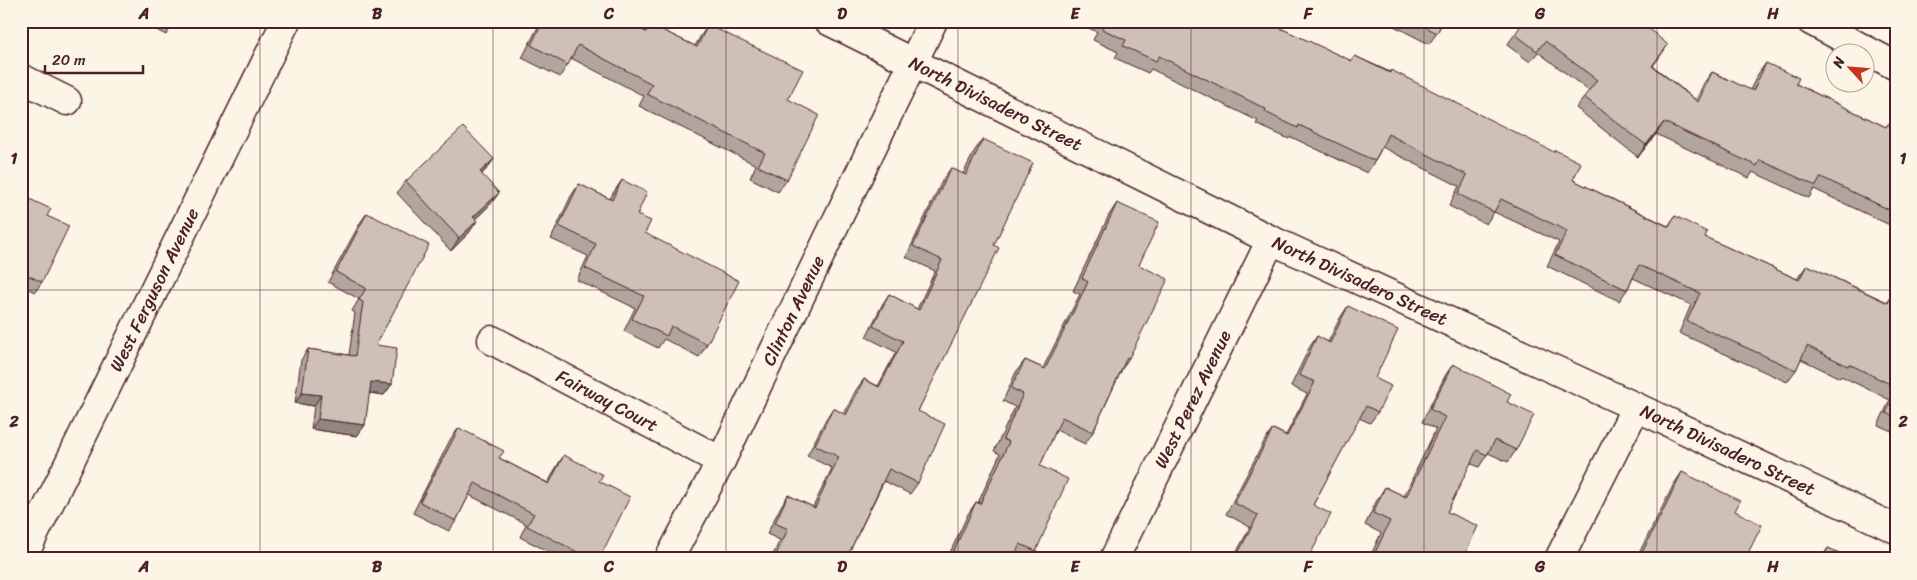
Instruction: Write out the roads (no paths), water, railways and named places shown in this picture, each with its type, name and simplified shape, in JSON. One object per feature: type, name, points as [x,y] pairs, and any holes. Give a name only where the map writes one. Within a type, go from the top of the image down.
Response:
[{"type":"street","name":"West Ferguson Avenue","points":[[22,555],[286,21]]},
{"type":"street","name":"North Divisadero Street","points":[[829,21],[1271,240],[1636,407],[1896,529]]},
{"type":"street","name":"Clinton Avenue","points":[[669,559],[721,461],[933,21]]},
{"type":"street","points":[[1811,21],[1896,66]]},
{"type":"street","points":[[21,78],[67,101]]},
{"type":"street","name":"West Perez Avenue","points":[[1114,559],[1271,240]]},
{"type":"street","name":"Fairway Court","points":[[492,340],[721,461]]},
{"type":"street","points":[[1559,559],[1636,407]]}]
